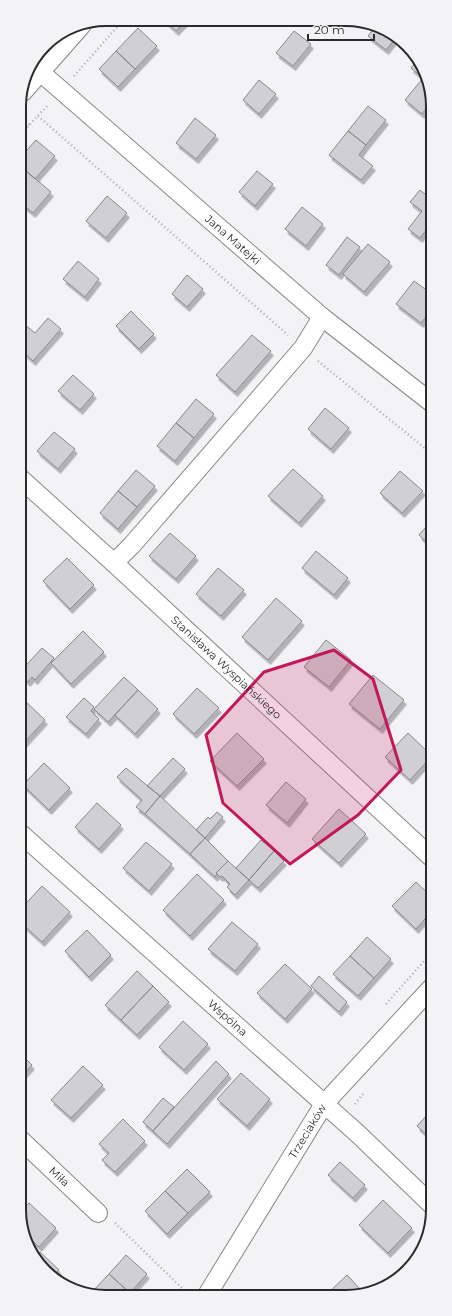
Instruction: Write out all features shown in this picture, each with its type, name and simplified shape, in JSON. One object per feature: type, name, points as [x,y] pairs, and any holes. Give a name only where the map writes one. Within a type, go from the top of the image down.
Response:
[{"type":"main road","points":[[30,81],[71,34]]},
{"type":"street","name":"Jana Matejki","points":[[39,71],[322,317],[426,398]]},
{"type":"street","points":[[114,563],[132,545],[303,348],[322,317]]},
{"type":"street","name":"Stanisława Wyspiańskiego","points":[[26,483],[426,852]]},
{"type":"street","name":"Wspólna","points":[[26,838],[357,1133],[426,1199]]},
{"type":"street","name":"Trzeciaków","points":[[209,1290],[324,1104],[426,993]]},
{"type":"street","name":"Miła","points":[[26,1145],[98,1213]]},
{"type":"path","points":[[38,116],[303,348],[426,449]]},
{"type":"path","points":[[386,1004],[426,959]]},
{"type":"path","points":[[355,1111],[355,1105],[367,1089]]},
{"type":"path","points":[[98,1213],[110,1218],[184,1290]]},
{"type":"highlighted area","points":[[334,650],[373,679],[401,770],[358,815],[290,864],[223,803],[206,735],[264,672]]},
{"type":"building","points":[[171,26],[181,26],[176,31]]},
{"type":"building","points":[[138,28],[157,46],[135,69],[116,51]]},
{"type":"building","points":[[372,30],[393,41],[386,50],[368,36]]},
{"type":"building","points":[[294,31],[311,44],[293,66],[276,53]]},
{"type":"building","points":[[116,51],[135,69],[118,87],[99,69]]},
{"type":"building","points":[[414,64],[420,76],[411,68]]},
{"type":"building","points":[[422,79],[426,101],[426,109],[422,114],[405,100]]},
{"type":"building","points":[[259,80],[276,94],[259,114],[243,100]]},
{"type":"building","points":[[368,106],[386,120],[366,145],[348,131]]},
{"type":"building","points":[[195,118],[216,135],[196,159],[176,143]]},
{"type":"building","points":[[348,131],[366,145],[359,155],[373,166],[361,180],[329,155]]},
{"type":"building","points":[[36,140],[55,156],[35,179],[26,171],[26,151]]},
{"type":"building","points":[[26,171],[51,192],[33,213],[26,208]]},
{"type":"building","points":[[257,171],[273,184],[255,206],[239,192]]},
{"type":"building","points":[[420,190],[426,195],[426,230],[420,238],[408,229],[422,211],[410,202]]},
{"type":"building","points":[[107,196],[127,213],[106,238],[86,221]]},
{"type":"building","points":[[302,207],[323,224],[306,246],[285,229]]},
{"type":"building","points":[[347,237],[360,247],[339,275],[326,265]]},
{"type":"building","points":[[368,244],[390,262],[364,292],[343,274]]},
{"type":"building","points":[[78,261],[99,279],[85,297],[63,279]]},
{"type":"building","points":[[187,275],[203,289],[187,307],[172,294]]},
{"type":"building","points":[[414,281],[426,290],[426,317],[421,323],[396,304]]},
{"type":"building","points":[[131,311],[154,334],[139,349],[116,326]]},
{"type":"building","points":[[48,318],[61,329],[33,361],[26,355],[26,326],[35,333]]},
{"type":"building","points":[[252,335],[271,351],[235,392],[216,375]]},
{"type":"building","points":[[73,375],[94,394],[80,410],[58,391]]},
{"type":"building","points":[[196,399],[214,414],[194,438],[176,423]]},
{"type":"building","points":[[325,408],[349,428],[331,449],[308,429]]},
{"type":"building","points":[[176,423],[194,438],[175,461],[157,446]]},
{"type":"building","points":[[54,432],[75,449],[58,469],[37,451]]},
{"type":"building","points":[[293,469],[323,496],[299,523],[268,496]]},
{"type":"building","points":[[136,470],[155,486],[137,507],[118,491]]},
{"type":"building","points":[[400,471],[423,491],[402,513],[380,493]]},
{"type":"building","points":[[118,491],[137,507],[118,529],[100,513]]},
{"type":"building","points":[[426,527],[426,541],[419,535]]},
{"type":"building","points":[[170,533],[196,556],[176,579],[149,556]]},
{"type":"building","points":[[316,551],[348,578],[334,595],[302,568]]},
{"type":"building","points":[[67,558],[94,585],[70,609],[43,581]]},
{"type":"building","points":[[218,568],[244,590],[221,616],[196,594]]},
{"type":"building","points":[[276,598],[302,621],[268,660],[242,637]]},
{"type":"building","points":[[83,631],[104,652],[71,684],[51,663]]},
{"type":"building","points":[[326,640],[351,660],[329,687],[304,667]]},
{"type":"building","points":[[42,648],[54,658],[35,680],[32,677],[28,682],[26,680],[26,665]]},
{"type":"building","points":[[373,675],[404,700],[380,729],[349,704]]},
{"type":"building","points":[[124,677],[138,690],[108,722],[94,709]]},
{"type":"building","points":[[197,688],[219,708],[194,734],[173,714]]},
{"type":"building","points":[[138,690],[158,709],[135,734],[115,715]]},
{"type":"building","points":[[84,698],[94,707],[91,711],[99,719],[86,734],[66,717]]},
{"type":"building","points":[[26,702],[45,720],[26,741]]},
{"type":"building","points":[[237,733],[264,759],[237,786],[210,761]]},
{"type":"building","points":[[408,733],[426,750],[426,763],[410,780],[385,757]]},
{"type":"building","points":[[173,758],[185,769],[160,796],[147,786]]},
{"type":"building","points":[[44,763],[70,788],[49,810],[26,788],[26,782]]},
{"type":"building","points":[[126,768],[160,796],[145,814],[136,807],[142,800],[117,777]]},
{"type":"building","points":[[286,782],[306,799],[287,823],[266,805]]},
{"type":"building","points":[[160,796],[205,838],[190,854],[145,814]]},
{"type":"building","points":[[97,803],[121,825],[99,849],[75,827]]},
{"type":"building","points":[[339,809],[366,834],[339,863],[312,839]]},
{"type":"building","points":[[217,812],[223,817],[205,838],[196,830],[208,817],[210,819]]},
{"type":"building","points":[[205,838],[228,861],[216,873],[217,874],[215,877],[190,854]]},
{"type":"building","points":[[261,840],[274,851],[249,880],[236,868]]},
{"type":"building","points":[[146,842],[172,864],[149,891],[123,868]]},
{"type":"building","points":[[274,851],[284,861],[258,888],[249,880]]},
{"type":"building","points":[[228,861],[249,880],[235,895],[227,887],[230,884],[222,876],[220,877],[216,873]]},
{"type":"building","points":[[197,874],[224,900],[190,936],[163,910]]},
{"type":"building","points":[[416,882],[426,891],[426,918],[416,929],[392,906]]},
{"type":"building","points":[[42,886],[70,912],[42,942],[26,927],[26,903]]},
{"type":"building","points":[[232,922],[258,944],[235,971],[208,949]]},
{"type":"building","points":[[87,930],[111,955],[89,977],[65,951]]},
{"type":"building","points":[[367,937],[391,959],[374,978],[350,956]]},
{"type":"building","points":[[350,956],[374,978],[358,996],[333,974]]},
{"type":"building","points":[[285,964],[312,989],[285,1019],[257,993]]},
{"type":"building","points":[[137,971],[153,986],[121,1020],[105,1005]]},
{"type":"building","points":[[319,976],[347,1002],[339,1012],[311,986]]},
{"type":"building","points":[[153,986],[169,1002],[137,1035],[121,1020]]},
{"type":"building","points":[[183,1021],[208,1044],[184,1070],[159,1047]]},
{"type":"building","points":[[26,1059],[32,1065],[26,1072]]},
{"type":"building","points":[[216,1061],[229,1074],[167,1144],[153,1131]]},
{"type":"building","points":[[83,1066],[103,1085],[71,1118],[51,1100]]},
{"type":"building","points":[[241,1073],[270,1099],[247,1126],[217,1099]]},
{"type":"building","points":[[163,1098],[174,1107],[153,1131],[143,1122]]},
{"type":"building","points":[[426,1116],[426,1134],[417,1126]]},
{"type":"building","points":[[123,1119],[145,1141],[115,1172],[102,1160],[109,1153],[99,1144]]},
{"type":"building","points":[[340,1162],[365,1185],[353,1198],[328,1175]]},
{"type":"building","points":[[187,1169],[210,1192],[188,1213],[165,1191]]},
{"type":"building","points":[[165,1191],[188,1213],[167,1234],[145,1211]]},
{"type":"building","points":[[383,1200],[412,1228],[388,1253],[359,1225]]},
{"type":"building","points":[[29,1203],[56,1228],[39,1247],[32,1240],[28,1226],[26,1206]]},
{"type":"building","points":[[40,1252],[59,1270],[56,1273],[49,1267],[39,1253]]},
{"type":"building","points":[[126,1255],[147,1274],[133,1290],[127,1290],[109,1274]]},
{"type":"building","points":[[109,1274],[127,1290],[101,1290],[95,1289]]},
{"type":"building","points":[[347,1275],[360,1288],[351,1290],[331,1290]]}]
